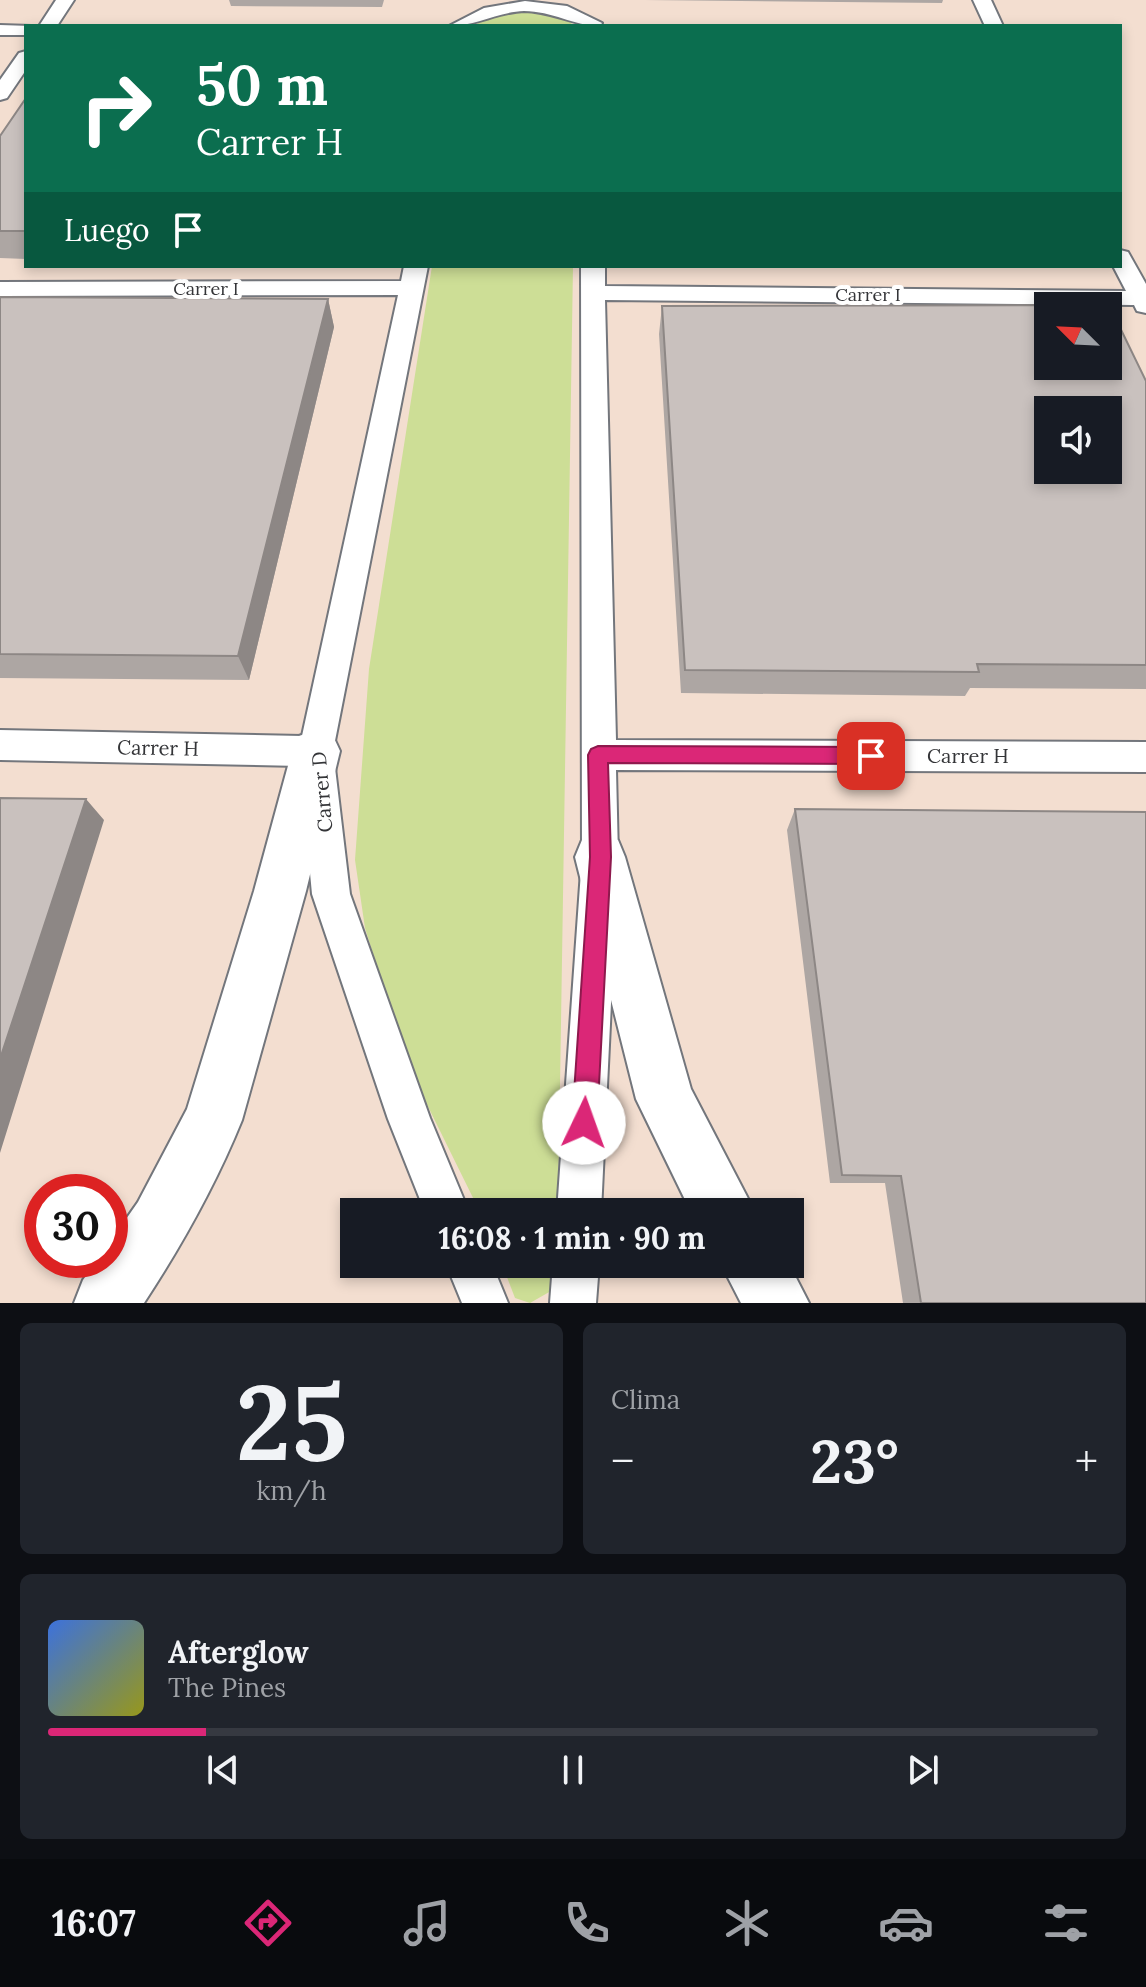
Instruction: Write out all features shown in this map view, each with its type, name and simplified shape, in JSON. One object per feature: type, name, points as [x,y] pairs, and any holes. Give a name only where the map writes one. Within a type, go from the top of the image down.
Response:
[{"type":"highway","points":[[106,1303],[160,1224],[213,1120],[280,891],[316,751]]},
{"type":"highway","points":[[600,857],[665,1099],[717,1198]]},
{"type":"highway","points":[[762,1278],[777,1303]]},
{"type":"street","points":[[49,24],[65,0]]},
{"type":"street","points":[[593,0],[593,24]]},
{"type":"street","points":[[982,0],[993,24]]},
{"type":"street","points":[[462,24],[486,10],[527,4],[566,10],[591,24]]},
{"type":"street","points":[[458,24],[461,6]]},
{"type":"street","points":[[0,30],[24,30]]},
{"type":"street","points":[[0,94],[24,60]]},
{"type":"street","points":[[1122,261],[1144,302]]},
{"type":"street","name":"Carrer I","points":[[0,289],[414,277]]},
{"type":"street","name":"Carrer D","points":[[414,277],[316,751],[331,894],[409,1119],[441,1198]]},
{"type":"street","points":[[580,1198],[600,857],[593,280]]},
{"type":"street","name":"Carrer I","points":[[593,280],[1144,302]]},
{"type":"street","name":"Carrer H","points":[[0,745],[316,751]]},
{"type":"street","name":"Carrer H","points":[[598,755],[1146,757]]},
{"type":"street","points":[[475,1278],[485,1303]]},
{"type":"street","points":[[573,1303],[575,1278]]},
{"type":"shaded area","points":[[0,0],[1146,0],[1146,1303],[0,1303]]},
{"type":"green space","points":[[532,10],[568,20],[572,24],[477,24],[499,12]]},
{"type":"green space","points":[[432,268],[573,268],[558,1198],[473,1198],[408,1066],[365,928],[355,860],[369,669]]},
{"type":"green space","points":[[507,1278],[554,1278],[551,1291],[530,1303],[515,1298]]},
{"type":"building","points":[[24,101],[24,231],[0,231],[0,136]]},
{"type":"building","points":[[0,297],[328,299],[238,656],[0,654]]},
{"type":"building","points":[[1034,305],[1034,380],[1122,380],[1122,332],[1146,381],[1146,665],[977,664],[979,672],[685,670],[662,306]]},
{"type":"building","points":[[0,798],[86,799],[0,1059]]},
{"type":"building","points":[[795,809],[1146,812],[1146,1303],[921,1303],[901,1176],[842,1175]]},
{"type":"route","points":[[584,1123],[600,857],[598,755],[871,756]]}]
